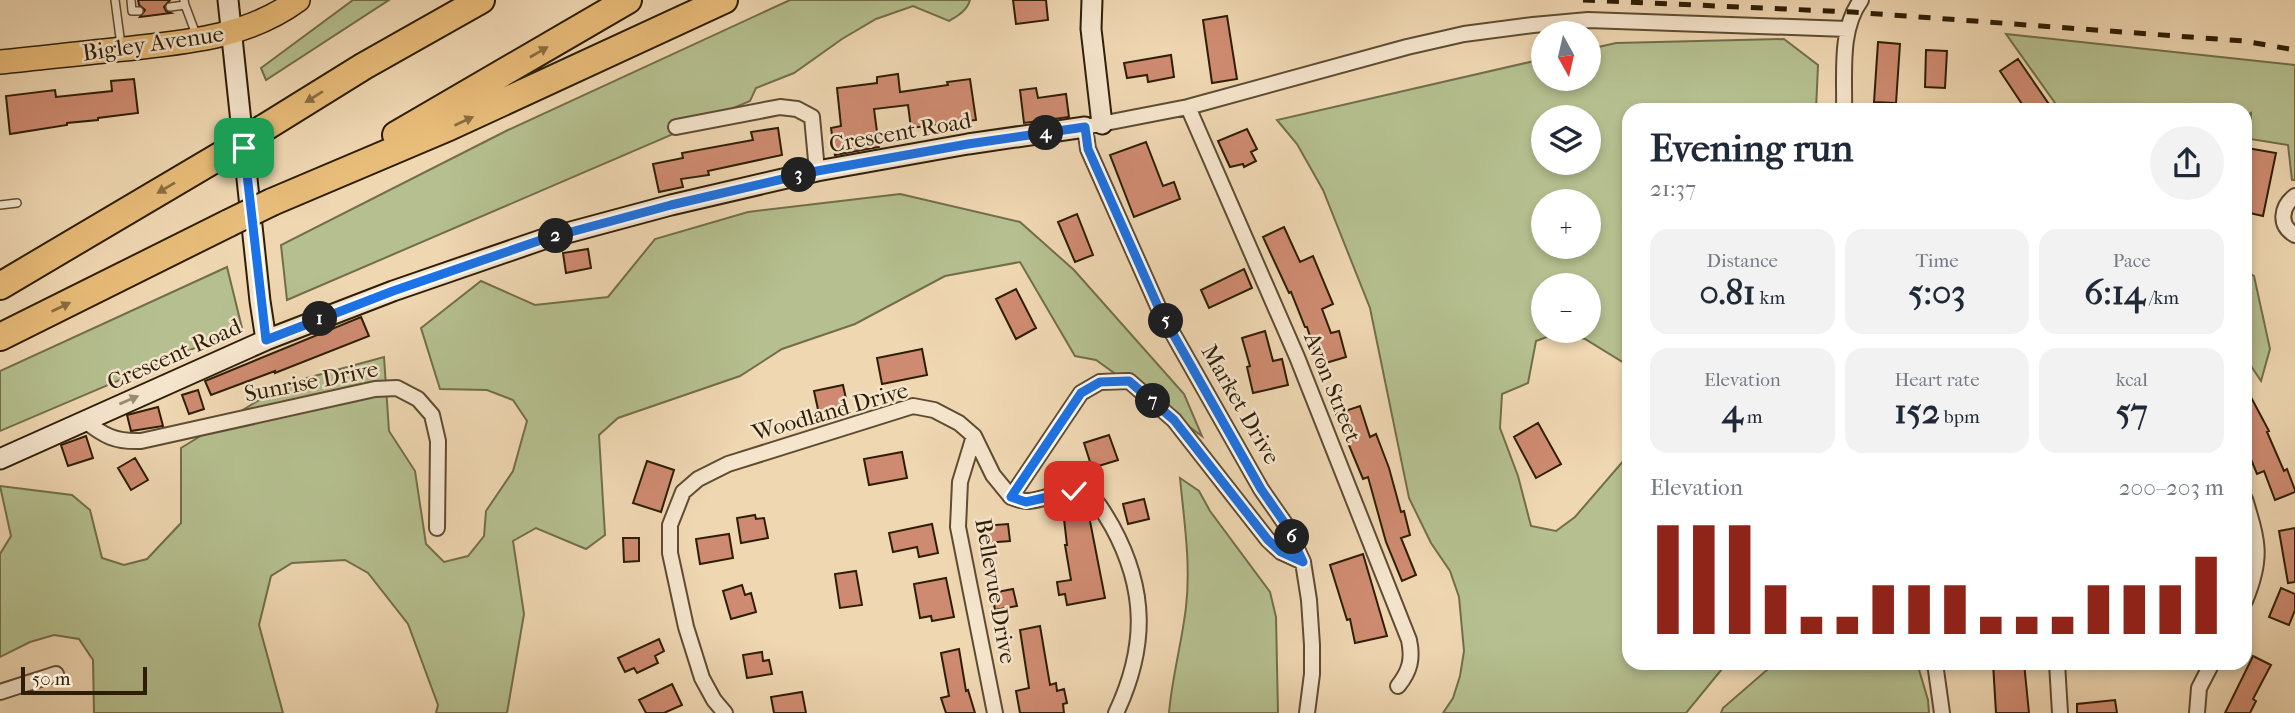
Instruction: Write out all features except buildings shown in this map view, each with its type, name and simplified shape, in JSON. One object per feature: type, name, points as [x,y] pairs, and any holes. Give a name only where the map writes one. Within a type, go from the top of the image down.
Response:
[{"type":"highway","points":[[365,66],[448,0]]},
{"type":"highway","points":[[0,286],[225,153],[365,66],[481,0]]},
{"type":"highway","points":[[310,185],[628,0]]},
{"type":"highway","points":[[0,337],[272,202],[449,127],[724,0]]},
{"type":"main road","name":"Bigley Avenue","points":[[0,62],[198,40],[231,33],[267,20],[298,0]]},
{"type":"street","points":[[228,0],[266,340]]},
{"type":"street","points":[[1078,0],[1091,29]]},
{"type":"street","points":[[1091,29],[1092,0]]},
{"type":"street","points":[[1844,103],[1847,29],[1852,12],[1861,0]]},
{"type":"street","name":"Crescent Road","points":[[0,458],[266,340],[393,291],[541,240],[671,205],[817,171],[968,144],[1094,126],[1188,107],[1464,34],[1588,20],[1847,29]]},
{"type":"street","name":"Market Drive","points":[[1091,29],[1094,126],[1088,149],[1160,311],[1261,489],[1286,525],[1303,562],[1312,645],[1307,713]]},
{"type":"street","points":[[676,127],[780,107],[797,109],[811,117],[817,171]]},
{"type":"street","name":"Avon Street","points":[[1188,107],[1297,357],[1409,640],[1412,657],[1407,675],[1398,687]]},
{"type":"street","points":[[2295,196],[2284,209],[2283,217],[2285,226],[2295,235]]},
{"type":"street","points":[[1116,713],[1125,695],[1135,655],[1140,615],[1135,582],[1118,538],[1101,508],[1087,494],[1074,491],[1026,502],[1011,497],[1081,393],[1100,382],[1129,381],[1174,420],[1268,540],[1281,552],[1303,562]]},
{"type":"street","name":"Sunrise Drive","points":[[84,420],[101,433],[123,442],[141,441],[375,389],[397,388],[418,399],[432,415],[438,442],[437,528]]},
{"type":"street","name":"Woodland Drive","points":[[725,713],[702,678],[686,627],[670,553],[670,524],[683,492],[698,479],[728,464],[913,407],[934,410],[959,423],[974,436],[993,475],[1011,497]]},
{"type":"street","name":"Bellevue Drive","points":[[974,436],[960,482],[958,527],[995,713]]},
{"type":"street","points":[[2252,526],[2258,549],[2256,576],[2252,585]]},
{"type":"street","points":[[1936,670],[1942,713]]},
{"type":"street","points":[[2057,670],[2060,713]]},
{"type":"street","points":[[2197,713],[2199,688],[2208,670]]},
{"type":"street","points":[[0,692],[56,674]]},
{"type":"lane","points":[[115,0],[122,49]]},
{"type":"lane","points":[[131,0],[132,11],[139,11]]},
{"type":"lane","points":[[170,6],[184,3],[198,40]]},
{"type":"lane","points":[[0,205],[17,203]]},
{"type":"green space","points":[[353,0],[389,0],[266,80],[261,68]]},
{"type":"green space","points":[[790,0],[970,0],[964,10],[949,21],[913,6],[876,19],[794,73],[756,88],[750,101],[287,300],[281,245],[508,130]]},
{"type":"green space","points":[[2006,34],[2295,65],[2295,180],[2292,180],[2288,145],[2252,139],[2252,103],[2055,103]]},
{"type":"green space","points":[[1784,39],[1818,65],[1816,103],[1622,103],[1622,362],[1592,343],[1601,343],[1601,273],[1531,273],[1531,343],[1536,343],[1528,383],[1502,394],[1500,428],[1518,476],[1531,526],[1556,531],[1575,517],[1622,462],[1622,670],[1721,670],[1686,713],[1443,713],[1453,698],[1464,651],[1459,597],[1450,571],[1431,543],[1409,498],[1370,308],[1323,190],[1297,144],[1277,120],[1531,62],[1531,91],[1601,91],[1601,46],[1616,43]]},
{"type":"green space","points":[[900,194],[1020,222],[1074,270],[1184,394],[1202,436],[1096,360],[1075,356],[1020,262],[945,276],[855,324],[782,349],[740,376],[618,418],[599,435],[605,535],[586,549],[536,528],[513,541],[524,614],[507,713],[436,713],[438,705],[408,624],[368,573],[345,560],[292,563],[271,576],[259,625],[283,713],[94,713],[93,660],[79,639],[54,635],[30,642],[0,657],[0,554],[11,536],[0,486],[72,495],[90,510],[102,558],[124,565],[147,559],[181,523],[181,448],[285,384],[384,357],[389,431],[415,471],[426,544],[444,562],[468,556],[484,536],[486,511],[513,471],[527,421],[513,400],[487,390],[440,389],[421,328],[481,281],[535,305],[608,297],[655,239],[748,212]]},
{"type":"green space","points":[[227,267],[242,328],[0,431],[0,371]]},
{"type":"green space","points":[[2252,275],[2270,349],[2261,381],[2252,368]]},
{"type":"green space","points":[[1180,478],[1199,491],[1210,511],[1270,592],[1276,617],[1278,713],[1169,713],[1184,620],[1188,575]]},
{"type":"green space","points":[[1767,670],[1919,670],[1929,713],[1721,713],[1723,708]]},
{"type":"railway","points":[[1583,0],[1852,12],[2244,41],[2295,50]]},
{"type":"route","points":[[244,148],[266,340],[393,291],[541,240],[671,205],[817,171],[968,144],[1085,127],[1088,149],[1160,311],[1261,489],[1286,525],[1303,562],[1281,552],[1268,540],[1174,420],[1129,381],[1100,382],[1081,393],[1011,497],[1026,502],[1074,491]]}]
